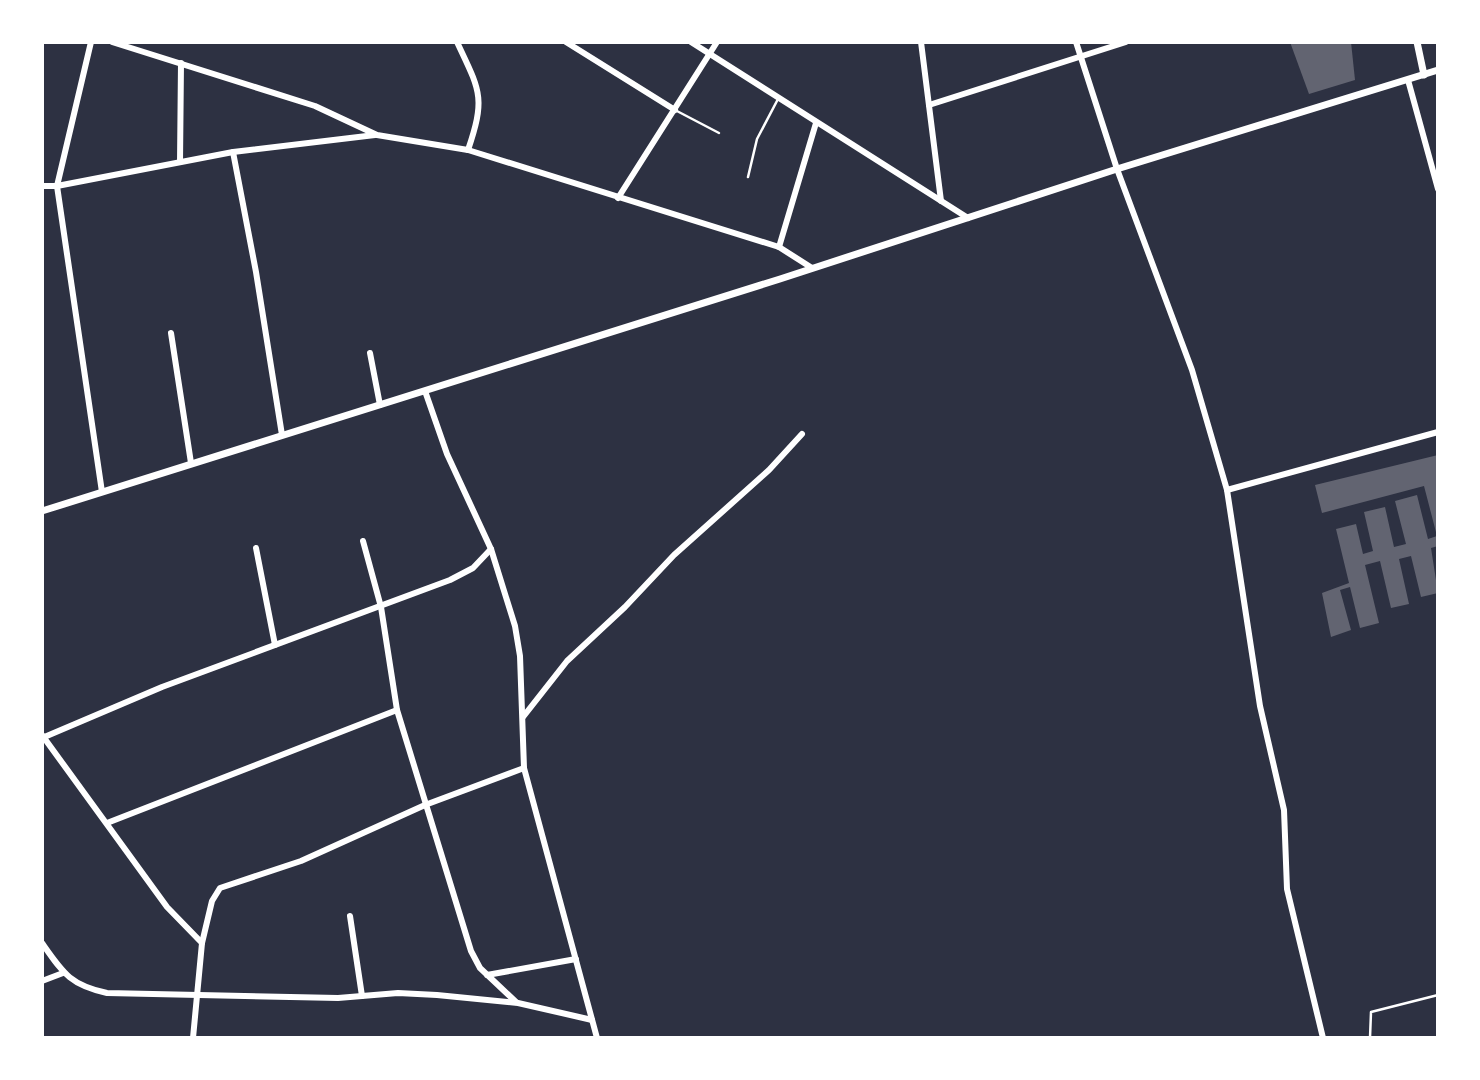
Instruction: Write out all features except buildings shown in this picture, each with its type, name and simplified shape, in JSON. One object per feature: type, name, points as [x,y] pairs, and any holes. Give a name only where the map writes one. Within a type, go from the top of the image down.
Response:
[{"type":"street","points":[[91,42],[57,186],[102,492]]},
{"type":"street","points":[[112,42],[315,106],[377,135],[468,150],[779,247],[811,268]]},
{"type":"street","points":[[457,42],[478,89],[481,103],[468,150]]},
{"type":"street","points":[[566,42],[675,110]]},
{"type":"street","points":[[691,42],[968,218]]},
{"type":"street","points":[[618,198],[717,42]]},
{"type":"street","points":[[921,42],[942,201]]},
{"type":"street","points":[[1076,42],[1117,169],[1192,370],[1227,490],[1260,706],[1284,810],[1287,889],[1323,1038]]},
{"type":"street","points":[[929,104],[1126,42]]},
{"type":"street","points":[[1417,42],[1424,75]]},
{"type":"street","points":[[180,162],[181,63]]},
{"type":"street","points":[[42,511],[1117,169],[1438,70]]},
{"type":"street","points":[[1408,80],[1438,188]]},
{"type":"street","points":[[779,247],[816,123]]},
{"type":"street","points":[[42,186],[57,186],[233,152],[377,135]]},
{"type":"street","points":[[233,152],[256,272],[282,435]]},
{"type":"street","points":[[171,332],[191,463]]},
{"type":"street","points":[[370,353],[380,405]]},
{"type":"street","points":[[425,391],[447,454],[491,550],[515,626],[520,656],[524,768],[597,1038]]},
{"type":"street","points":[[1227,490],[1438,432]]},
{"type":"street","points":[[523,717],[566,662],[625,607],[674,555],[769,470],[802,434]]},
{"type":"street","points":[[363,541],[381,607],[397,710],[471,951],[487,975],[518,1003]]},
{"type":"street","points":[[256,548],[275,645]]},
{"type":"street","points":[[202,943],[167,907],[43,737],[162,687],[463,574],[491,550]]},
{"type":"street","points":[[107,823],[397,710]]},
{"type":"street","points":[[193,1038],[202,943],[212,901],[220,888],[301,861],[425,805],[524,768]]},
{"type":"street","points":[[350,916],[362,996]]},
{"type":"street","points":[[42,943],[63,974],[74,983],[107,993],[142,996],[197,993],[362,996],[424,994],[518,1003],[592,1020]]},
{"type":"street","points":[[487,975],[576,959]]},
{"type":"street","points":[[42,981],[63,974]]},
{"type":"lane","points":[[748,177],[757,139],[778,99]]},
{"type":"lane","points":[[675,110],[719,133]]},
{"type":"path","points":[[1370,1038],[1371,1012],[1438,995]]}]
